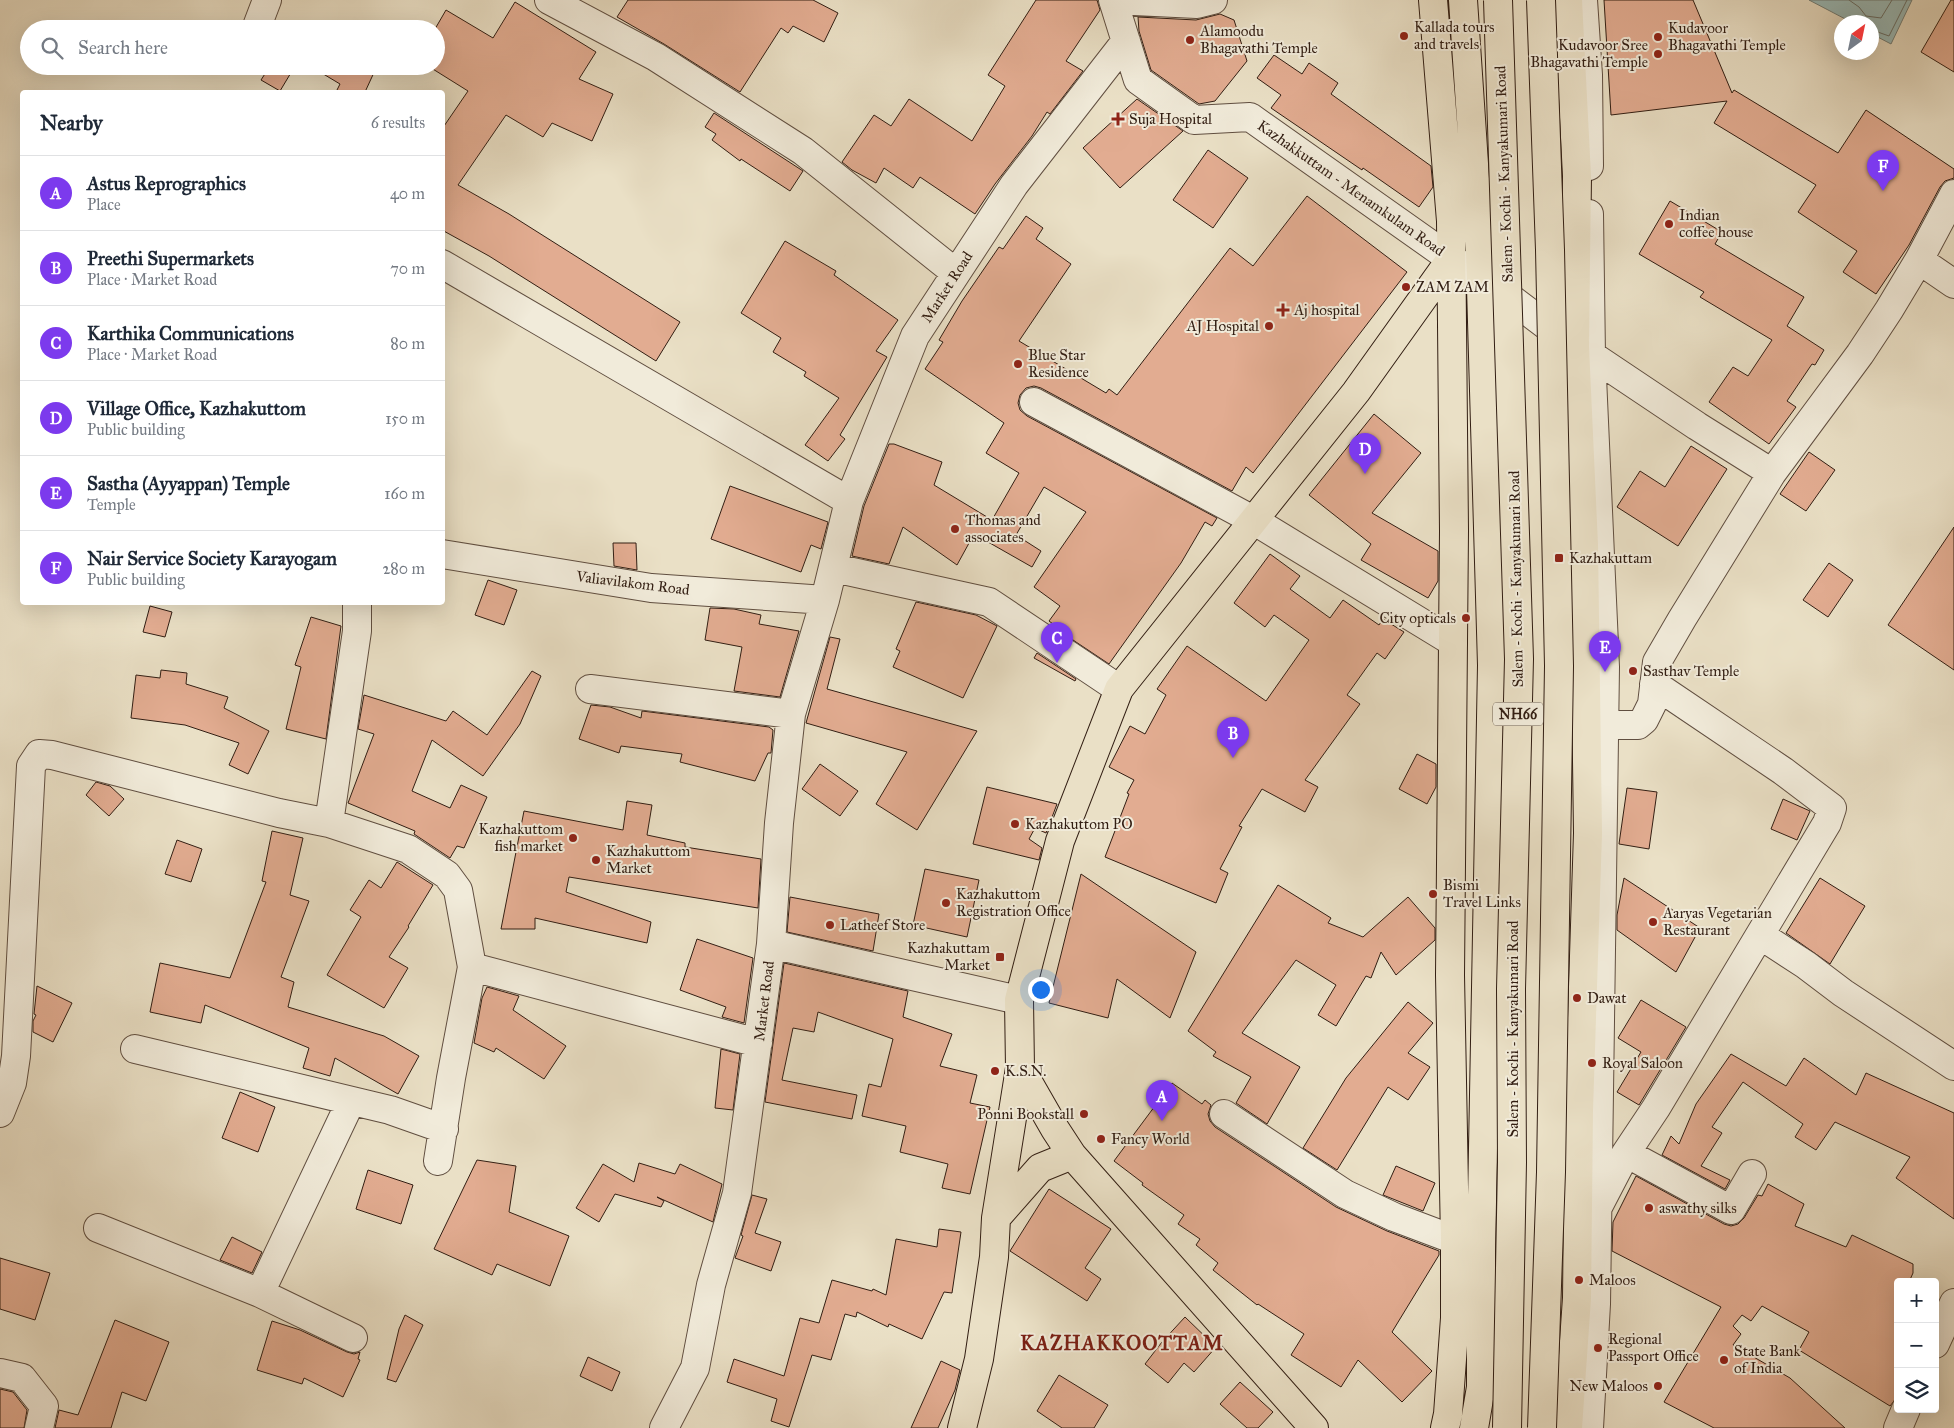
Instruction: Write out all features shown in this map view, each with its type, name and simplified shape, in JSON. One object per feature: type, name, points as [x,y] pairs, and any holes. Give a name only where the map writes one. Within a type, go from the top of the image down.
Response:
[{"type":"main road","points":[[1433,0],[1451,221],[1454,531],[1450,975],[1455,1318],[1448,1414],[1445,1428]]},
{"type":"main road","points":[[1463,0],[1481,276],[1492,665],[1480,1387],[1474,1428]]},
{"type":"main road","name":"Salem - Kochi - Kanyakumari Road","points":[[1498,0],[1519,659],[1511,979],[1512,1162],[1507,1428]]},
{"type":"main road","name":"NH66","points":[[1542,0],[1550,240],[1559,666],[1550,1230],[1542,1428]]},
{"type":"main road","points":[[1568,0],[1583,351],[1588,833],[1579,1110],[1577,1298],[1568,1428]]},
{"type":"main road","points":[[962,1428],[979,1359],[994,1257],[996,1218],[1020,1068],[1019,1000],[1060,841],[1118,690],[1356,392],[1451,259]]},
{"type":"main road","points":[[1020,1068],[1072,1155],[1314,1428]]},
{"type":"main road","points":[[996,1218],[1040,1168],[1072,1155]]},
{"type":"street","points":[[259,20],[267,0]]},
{"type":"street","points":[[549,0],[656,57],[803,151],[956,273]]},
{"type":"street","points":[[1113,0],[1196,4],[1212,0]]},
{"type":"street","name":"Kazhakkuttam - Menamkulam Road","points":[[1113,0],[1138,80],[1194,120],[1250,117],[1451,259],[1481,276],[1583,351],[1772,473]]},
{"type":"street","points":[[1583,0],[1588,75],[1583,351],[1606,667],[1596,1304],[1589,1428]]},
{"type":"street","name":"Market Road","points":[[664,1428],[695,1368],[711,1285],[737,1193],[771,944],[779,823],[791,714],[834,568],[849,501],[915,336],[1014,185],[1126,42]]},
{"type":"street","points":[[1605,725],[1638,724],[1644,720],[1652,704],[1658,662],[1772,473],[1806,424],[1860,354],[1889,310],[1954,194]]},
{"type":"street","points":[[1918,260],[1954,284]]},
{"type":"street","points":[[445,266],[849,501]]},
{"type":"street","points":[[1034,402],[1252,520],[1453,642]]},
{"type":"street","name":"Valiavilakom Road","points":[[445,554],[651,588],[825,600]]},
{"type":"street","points":[[834,568],[989,602],[1118,690]]},
{"type":"street","points":[[329,823],[357,631],[357,605]]},
{"type":"street","points":[[1597,1210],[1626,1153],[1656,1108],[1827,824],[1832,808],[1783,771],[1654,684]]},
{"type":"street","points":[[590,689],[791,714]]},
{"type":"street","points":[[0,1113],[12,1084],[16,1056],[31,766],[39,754],[52,755],[280,813],[329,823],[408,849],[447,875],[458,890],[472,967],[451,1078],[438,1161]]},
{"type":"street","points":[[1760,935],[1806,965],[1843,993],[1954,1066]]},
{"type":"street","points":[[771,944],[1019,1000]]},
{"type":"street","points":[[472,967],[758,1044]]},
{"type":"street","points":[[135,1049],[390,1110],[444,1129]]},
{"type":"street","points":[[260,1293],[351,1101]]},
{"type":"street","points":[[1224,1114],[1345,1194],[1394,1217],[1455,1240]]},
{"type":"street","points":[[1626,1153],[1731,1210],[1752,1174]]},
{"type":"street","points":[[98,1228],[260,1293],[353,1338]]},
{"type":"street","points":[[1939,1335],[1954,1303]]},
{"type":"street","points":[[0,1373],[22,1378],[44,1406],[39,1428]]},
{"type":"water","points":[[1809,0],[1912,0],[1891,44],[1879,38],[1879,15],[1838,15]]},
{"type":"building","points":[[628,0],[813,0],[838,13],[824,42],[793,26],[788,33],[781,28],[740,92],[617,17]]},
{"type":"building","points":[[1036,0],[1097,0],[1100,10],[1066,61],[1083,71],[1050,114],[1047,112],[1032,136],[995,184],[975,214],[920,177],[913,188],[884,168],[876,183],[852,170],[842,162],[874,115],[891,126],[909,99],[972,141],[1005,86],[988,75]]},
{"type":"building","points":[[1604,0],[1693,0],[1732,93],[1734,90],[1838,153],[1866,110],[1954,169],[1954,178],[1945,181],[1940,187],[1909,245],[1876,294],[1843,272],[1857,251],[1798,212],[1816,185],[1714,123],[1727,101],[1611,115]]},
{"type":"building","points":[[1951,0],[1954,0],[1954,72],[1921,52]]},
{"type":"building","points":[[515,2],[596,52],[579,79],[613,94],[592,141],[552,123],[543,137],[506,115],[458,185],[509,214],[680,322],[656,361],[489,256],[445,232],[445,125],[468,91],[442,75],[445,75],[445,20],[440,20],[446,10],[493,38]]},
{"type":"building","name":"Alamoodu Bhagavathi Temple","points":[[1220,14],[1234,20],[1247,61],[1215,101],[1199,104],[1151,70],[1139,31],[1138,17],[1196,20]]},
{"type":"building","points":[[1274,55],[1302,74],[1309,63],[1338,83],[1331,94],[1431,166],[1433,187],[1419,207],[1271,108],[1281,95],[1257,78]]},
{"type":"building","points":[[264,75],[290,75],[281,90],[261,80]]},
{"type":"building","points":[[325,75],[373,75],[366,90],[337,90],[340,84]]},
{"type":"building","points":[[1137,99],[1183,131],[1120,188],[1083,148]]},
{"type":"building","points":[[714,113],[803,171],[790,191],[741,159],[740,161],[712,140],[716,134],[705,127]]},
{"type":"building","points":[[1208,150],[1248,178],[1213,228],[1173,200]]},
{"type":"building","points":[[1307,196],[1407,272],[1253,473],[1246,467],[1232,491],[1041,388],[1034,386],[1026,388],[1020,395],[1018,403],[1020,410],[1027,416],[1217,518],[1212,526],[1205,522],[1181,563],[1109,664],[1052,626],[1053,624],[1049,621],[1060,606],[1034,587],[1086,512],[1044,487],[1016,535],[1041,551],[1032,567],[974,534],[957,565],[903,527],[889,564],[852,556],[864,506],[889,444],[894,444],[942,462],[934,485],[992,520],[1019,473],[986,453],[1004,423],[925,369],[943,342],[939,340],[962,301],[999,247],[1003,249],[1026,216],[1043,228],[1036,239],[1071,264],[1019,341],[1106,393],[1109,389],[1117,395],[1230,248],[1253,266]]},
{"type":"building","points":[[1670,201],[1722,232],[1715,244],[1804,297],[1787,326],[1824,350],[1815,365],[1812,364],[1787,401],[1796,407],[1769,444],[1709,402],[1733,367],[1748,376],[1772,340],[1700,297],[1704,292],[1639,254]]},
{"type":"building","points":[[785,241],[836,271],[834,275],[898,320],[876,351],[887,357],[840,435],[845,439],[828,461],[805,445],[839,398],[804,376],[806,372],[773,352],[781,338],[741,313]]},
{"type":"building","points":[[1374,414],[1421,453],[1372,513],[1438,551],[1438,581],[1428,598],[1361,560],[1371,544],[1309,495]]},
{"type":"building","points":[[1691,446],[1727,469],[1678,546],[1617,507],[1640,471],[1665,487]]},
{"type":"building","points":[[1809,452],[1835,470],[1806,511],[1780,494]]},
{"type":"building","points":[[730,486],[828,522],[821,549],[811,545],[801,572],[711,539]]},
{"type":"building","points":[[1954,527],[1954,670],[1888,625]]},
{"type":"building","points":[[613,543],[636,543],[637,570],[614,566]]},
{"type":"building","points":[[1270,554],[1300,576],[1290,589],[1330,618],[1343,600],[1379,625],[1383,619],[1404,632],[1385,659],[1377,653],[1347,695],[1360,704],[1305,780],[1318,787],[1305,812],[1262,789],[1239,826],[1242,827],[1220,869],[1228,873],[1216,903],[1105,857],[1129,794],[1127,793],[1134,780],[1109,767],[1130,726],[1145,734],[1166,695],[1157,689],[1187,646],[1266,701],[1309,640],[1274,615],[1265,627],[1234,603]]},
{"type":"building","points":[[1829,563],[1853,580],[1828,617],[1803,600]]},
{"type":"building","points":[[488,580],[517,590],[504,625],[475,615]]},
{"type":"building","points":[[916,602],[976,615],[997,626],[963,698],[893,667],[900,651],[896,649]]},
{"type":"building","points":[[150,606],[172,612],[165,637],[143,632]]},
{"type":"building","points":[[710,608],[734,609],[761,615],[759,624],[799,631],[780,697],[734,691],[742,647],[705,640]]},
{"type":"building","points":[[311,617],[341,626],[326,739],[286,729],[301,667],[295,665]]},
{"type":"building","points":[[830,637],[840,639],[827,689],[977,731],[917,830],[876,804],[907,752],[806,723]]},
{"type":"building","points":[[1037,653],[1076,679],[1075,681],[1034,658]]},
{"type":"building","points":[[161,670],[187,673],[186,684],[228,697],[224,708],[269,731],[248,774],[229,765],[239,743],[185,725],[131,718],[136,675],[160,678]]},
{"type":"building","points":[[532,671],[541,676],[520,724],[483,776],[432,740],[412,791],[450,808],[461,785],[487,797],[464,848],[457,846],[450,858],[414,834],[415,831],[348,803],[374,734],[358,729],[364,695],[446,721],[453,711],[487,735]]},
{"type":"building","points":[[591,705],[610,707],[641,718],[642,711],[769,727],[773,730],[771,753],[768,753],[755,781],[680,762],[682,754],[621,746],[619,753],[579,739]]},
{"type":"building","points":[[1417,754],[1436,764],[1436,787],[1427,804],[1399,789]]},
{"type":"building","points":[[820,764],[858,791],[840,816],[802,789]]},
{"type":"building","points":[[96,782],[110,786],[124,799],[109,816],[86,795]]},
{"type":"building","name":"Kazhakuttom PO","points":[[987,787],[1057,804],[1046,833],[1035,828],[1029,839],[1042,848],[1039,860],[973,844]]},
{"type":"building","points":[[1627,788],[1657,792],[1649,849],[1619,844]]},
{"type":"building","points":[[1783,799],[1810,811],[1797,840],[1771,829]]},
{"type":"building","points":[[627,801],[652,805],[647,835],[685,843],[685,847],[761,859],[758,908],[569,877],[566,892],[651,922],[647,943],[535,918],[535,929],[501,929],[524,811],[623,830]]},
{"type":"building","points":[[272,831],[303,838],[290,895],[309,901],[281,977],[294,982],[288,1007],[384,1036],[419,1056],[398,1094],[335,1058],[330,1076],[303,1068],[309,1048],[205,1005],[201,1023],[150,1012],[160,963],[230,978],[266,882],[262,881]]},
{"type":"building","points":[[177,840],[202,849],[191,882],[165,874]]},
{"type":"building","points":[[397,862],[433,885],[389,957],[408,968],[384,1008],[327,975],[361,917],[350,910],[369,880],[381,888]]},
{"type":"building","name":"Kazhakuttom Registration Office","points":[[925,869],[979,880],[967,937],[913,925]]},
{"type":"building","points":[[1081,874],[1196,952],[1170,1018],[1117,979],[1108,1018],[1049,1003]]},
{"type":"building","name":"Aaryas Vegetarian Restaurant","points":[[1624,878],[1700,928],[1676,972],[1617,930],[1617,915]]},
{"type":"building","points":[[1820,878],[1865,906],[1830,964],[1786,933]]},
{"type":"building","points":[[1278,885],[1331,918],[1328,923],[1363,937],[1408,897],[1435,928],[1435,940],[1396,975],[1381,952],[1371,978],[1366,976],[1336,1026],[1318,1015],[1336,985],[1296,960],[1242,1033],[1300,1067],[1267,1124],[1236,1103],[1251,1077],[1213,1056],[1216,1052],[1188,1031]]},
{"type":"building","name":"Latheef Store","points":[[790,897],[879,914],[873,951],[787,932]]},
{"type":"building","points":[[697,939],[753,958],[744,1023],[722,1017],[726,1007],[680,990]]},
{"type":"building","points":[[784,963],[908,991],[903,1017],[952,1034],[940,1066],[977,1075],[970,1103],[990,1107],[970,1194],[942,1188],[948,1164],[900,1152],[906,1126],[862,1116],[869,1084],[881,1087],[893,1039],[818,1012],[814,1032],[793,1028],[782,1080],[857,1095],[852,1119],[765,1102]]},
{"type":"building","points":[[37,986],[72,1003],[53,1042],[33,1032],[33,1021],[36,1015],[34,1014]]},
{"type":"building","points":[[487,987],[519,996],[513,1010],[566,1046],[544,1079],[496,1048],[494,1052],[474,1043],[482,998]]},
{"type":"building","points":[[1641,1000],[1686,1027],[1639,1105],[1617,1092],[1641,1052],[1618,1038]]},
{"type":"building","points":[[1408,1002],[1433,1023],[1408,1053],[1430,1067],[1408,1100],[1388,1087],[1337,1170],[1303,1148],[1346,1078]]},
{"type":"building","points":[[721,1049],[740,1054],[733,1110],[715,1108]]},
{"type":"building","points":[[1731,1054],[1786,1086],[1804,1058],[1856,1095],[1866,1073],[1954,1113],[1954,1219],[1896,1178],[1910,1157],[1835,1122],[1816,1150],[1795,1137],[1803,1124],[1743,1082],[1712,1127],[1722,1133],[1701,1166],[1730,1180],[1725,1189],[1662,1155],[1671,1136],[1679,1144],[1696,1104]]},
{"type":"building","points":[[1172,1083],[1202,1104],[1205,1100],[1211,1105],[1208,1114],[1210,1121],[1215,1127],[1336,1207],[1387,1231],[1439,1251],[1439,1255],[1392,1332],[1432,1371],[1402,1402],[1358,1360],[1341,1387],[1291,1355],[1304,1334],[1257,1305],[1213,1270],[1218,1263],[1196,1245],[1200,1239],[1178,1224],[1184,1215],[1142,1185],[1143,1183],[1114,1161]]},
{"type":"building","points":[[240,1092],[275,1107],[258,1152],[222,1138]]},
{"type":"building","points":[[477,1160],[516,1166],[509,1212],[569,1236],[550,1286],[497,1264],[492,1275],[434,1249]]},
{"type":"building","points":[[639,1163],[675,1174],[680,1164],[722,1184],[713,1222],[657,1197],[664,1201],[661,1207],[615,1194],[599,1222],[576,1208],[603,1164],[634,1182]]},
{"type":"building","points":[[1396,1166],[1435,1183],[1423,1211],[1383,1195]]},
{"type":"building","points":[[368,1170],[413,1185],[401,1224],[356,1209]]},
{"type":"building","points":[[1636,1176],[1731,1226],[1738,1224],[1744,1218],[1758,1195],[1762,1196],[1768,1184],[1804,1204],[1795,1226],[1846,1247],[1852,1235],[1913,1264],[1911,1278],[1894,1278],[1894,1401],[1890,1406],[1799,1350],[1809,1332],[1762,1306],[1751,1321],[1742,1315],[1733,1326],[1741,1334],[1733,1345],[1790,1378],[1845,1428],[1714,1428],[1664,1402],[1721,1307],[1612,1251],[1613,1222]]},
{"type":"building","points":[[1049,1189],[1111,1229],[1085,1268],[1101,1279],[1087,1301],[1010,1251]]},
{"type":"building","points":[[752,1195],[767,1199],[755,1233],[781,1242],[771,1271],[735,1258],[743,1236],[741,1235]]},
{"type":"building","points":[[939,1229],[961,1232],[952,1293],[944,1292],[922,1339],[889,1324],[888,1327],[857,1312],[856,1317],[845,1314],[831,1360],[812,1355],[789,1427],[771,1421],[777,1399],[727,1382],[734,1359],[784,1376],[800,1318],[819,1323],[832,1280],[872,1291],[873,1289],[886,1295],[896,1239],[937,1247]]},
{"type":"building","points":[[232,1237],[262,1252],[252,1273],[220,1260]]},
{"type":"building","points":[[0,1258],[50,1273],[35,1320],[0,1309]]},
{"type":"building","points":[[405,1315],[423,1325],[396,1382],[387,1379],[399,1329]]},
{"type":"building","points":[[1185,1317],[1216,1347],[1194,1372],[1184,1363],[1168,1383],[1145,1364]]},
{"type":"building","points":[[115,1320],[169,1342],[146,1401],[122,1392],[111,1428],[55,1428],[59,1410],[78,1415]]},
{"type":"building","points":[[272,1321],[300,1330],[347,1352],[354,1354],[360,1352],[358,1359],[360,1360],[343,1397],[304,1378],[302,1384],[257,1370]]},
{"type":"building","points":[[588,1357],[620,1372],[612,1391],[580,1376]]},
{"type":"building","points":[[941,1361],[960,1370],[955,1390],[938,1428],[911,1428]]},
{"type":"building","points":[[1059,1375],[1108,1405],[1094,1428],[1062,1428],[1037,1411]]},
{"type":"building","points":[[1240,1382],[1273,1412],[1258,1428],[1247,1428],[1220,1404]]},
{"type":"building","points":[[0,1389],[13,1392],[27,1410],[24,1428],[0,1428]]},
{"type":"place","name":"Kallada tours and travels","points":[[1404,36]]},
{"type":"place","name":"Kudavoor Bhagavathi Temple","points":[[1658,37]]},
{"type":"place","name":"Alamoodu Bhagavathi Temple","points":[[1190,40]]},
{"type":"place","name":"Kudavoor Sree Bhagavathi Temple","points":[[1658,54]]},
{"type":"place","name":"Suja Hospital","points":[[1118,119]]},
{"type":"place","name":"Nair Service Society Karayogam","points":[[1883,191]]},
{"type":"place","name":"Indian coffee house","points":[[1669,224]]},
{"type":"place","name":"ZAM ZAM","points":[[1406,287]]},
{"type":"place","name":"Aj hospital","points":[[1283,310]]},
{"type":"place","name":"AJ Hospital","points":[[1269,326]]},
{"type":"place","name":"Blue Star Residence","points":[[1018,364]]},
{"type":"place","name":"Village Office, Kazhakuttom","points":[[1365,474]]},
{"type":"place","name":"Thomas and associates","points":[[955,529]]},
{"type":"place","name":"Kazhakuttam","points":[[1559,558]]},
{"type":"place","name":"City opticals","points":[[1466,618]]},
{"type":"place","name":"Karthika Communications","points":[[1057,663]]},
{"type":"place","name":"Sasthav Temple","points":[[1633,671]]},
{"type":"place","name":"Sastha (Ayyappan) Temple","points":[[1605,672]]},
{"type":"place","name":"Preethi Supermarkets","points":[[1233,758]]},
{"type":"place","name":"Kazhakuttom PO","points":[[1015,824]]},
{"type":"place","name":"Kazhakuttom fish market","points":[[573,838]]},
{"type":"place","name":"Kazhakuttom Market","points":[[596,860]]},
{"type":"place","name":"Bismi Travel Links","points":[[1433,894]]},
{"type":"place","name":"Kazhakuttom Registration Office","points":[[946,903]]},
{"type":"place","name":"Aaryas Vegetarian Restaurant","points":[[1653,922]]},
{"type":"place","name":"Latheef Store","points":[[830,925]]},
{"type":"place","name":"Kazhakuttam Market","points":[[1000,957]]},
{"type":"place","name":"Dawat","points":[[1577,998]]},
{"type":"place","name":"Royal Saloon","points":[[1592,1063]]},
{"type":"place","name":"K.S.N.","points":[[995,1071]]},
{"type":"place","name":"Ponni Bookstall","points":[[1084,1114]]},
{"type":"place","name":"Astus Reprographics","points":[[1162,1121]]},
{"type":"place","name":"Fancy World","points":[[1101,1139]]},
{"type":"place","name":"aswathy silks","points":[[1649,1208]]},
{"type":"place","name":"Maloos","points":[[1579,1280]]},
{"type":"place","name":"Regional Passport Office","points":[[1598,1348]]},
{"type":"place","name":"State Bank of India","points":[[1724,1360]]},
{"type":"place","name":"New Maloos","points":[[1658,1386]]},
{"type":"district","name":"KAZHAKKOOTTAM","points":[[1122,1343]]}]
